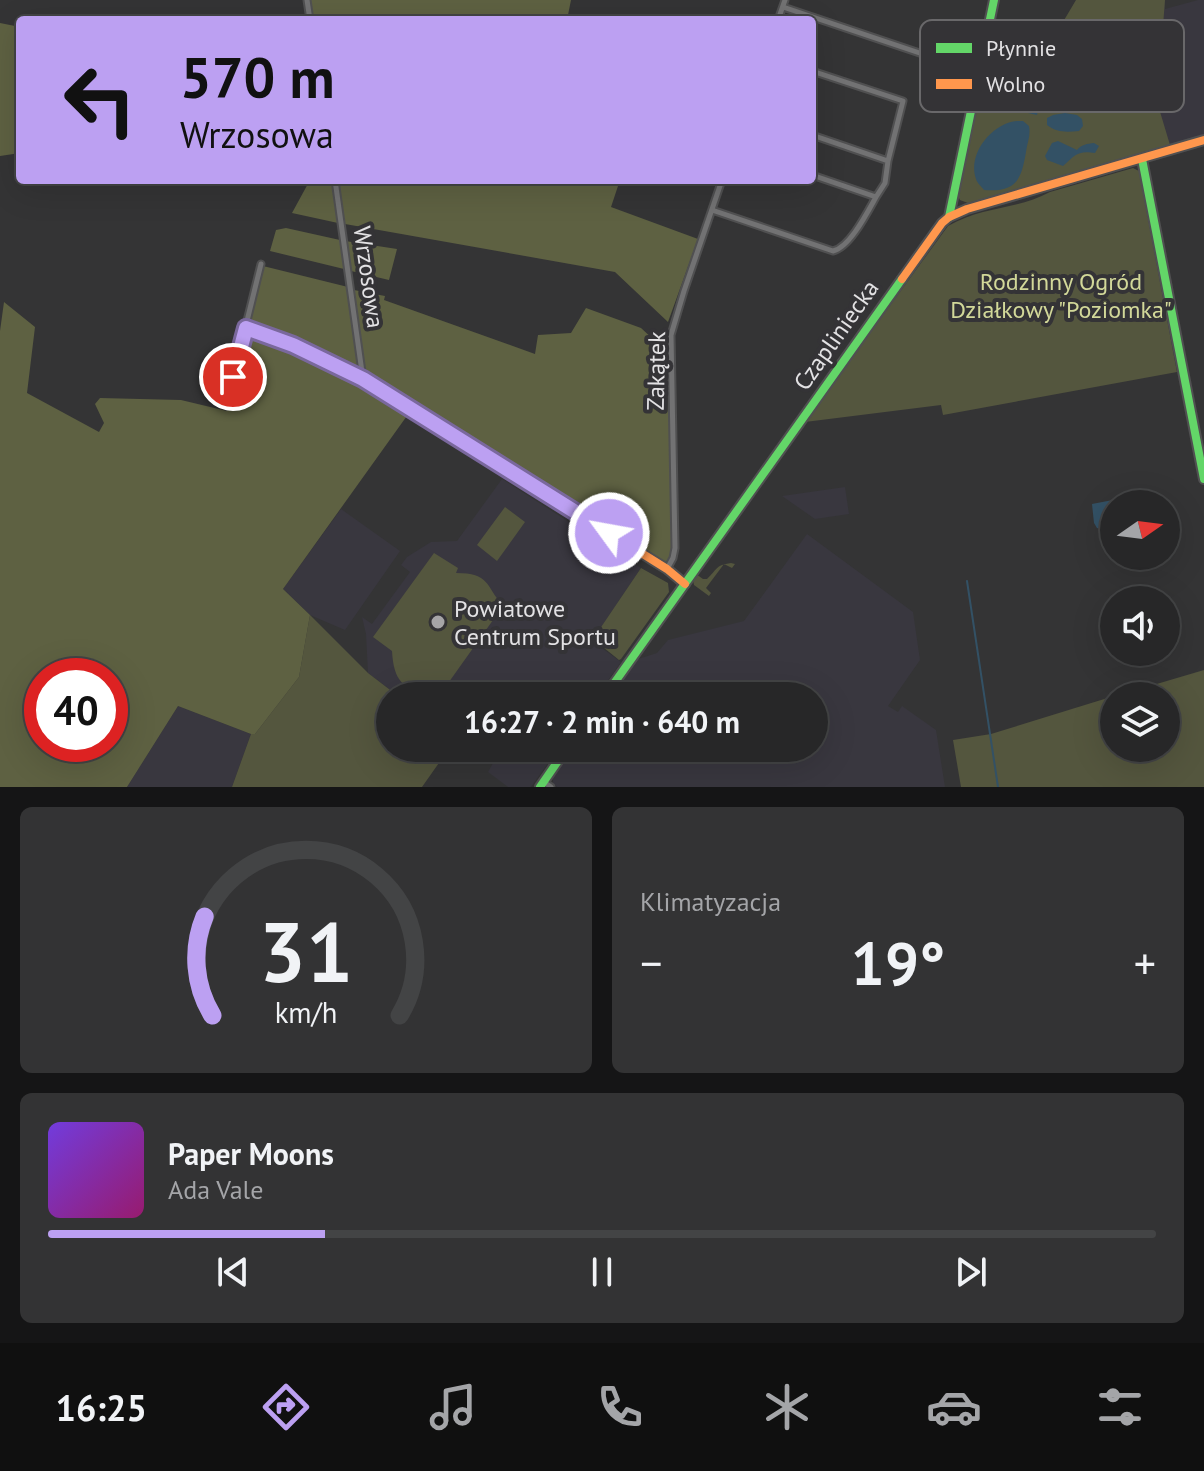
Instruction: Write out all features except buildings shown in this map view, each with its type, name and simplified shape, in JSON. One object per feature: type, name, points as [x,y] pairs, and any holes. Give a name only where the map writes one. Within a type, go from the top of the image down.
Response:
[{"type":"street","points":[[990,20],[994,0]]},
{"type":"street","points":[[784,3],[920,52]]},
{"type":"street","points":[[712,210],[833,251],[841,249],[860,225],[885,183],[903,101],[816,72]]},
{"type":"street","points":[[949,217],[971,112]]},
{"type":"street","points":[[816,136],[888,161]]},
{"type":"street","name":"Czapliniecka","points":[[615,682],[930,238],[949,217],[967,209],[1204,140]]},
{"type":"street","points":[[1142,159],[1204,479]]},
{"type":"street","points":[[816,176],[876,197]]},
{"type":"street","name":"Wrzosowa","points":[[336,184],[363,379]]},
{"type":"street","name":"Zakątek","points":[[667,569],[675,548],[671,335],[721,184]]},
{"type":"street","points":[[227,402],[261,264]]},
{"type":"street","points":[[246,328],[293,345],[363,379],[667,569],[685,584]]},
{"type":"street","points":[[545,785],[559,762]]},
{"type":"shaded area","points":[[1076,0],[1165,0],[1165,9],[1204,0],[1204,135],[968,203],[960,200],[958,196],[975,112],[1184,112],[1184,20],[1065,20]]},
{"type":"shaded area","points":[[502,479],[641,568],[592,641],[621,662],[607,682],[380,682],[368,673],[362,617],[372,624],[410,572],[401,565],[407,557],[431,542],[457,541]]},
{"type":"shaded area","points":[[845,487],[849,514],[815,519],[782,496]]},
{"type":"shaded area","points":[[341,509],[400,551],[345,630],[310,615],[283,589]]},
{"type":"shaded area","points":[[807,534],[913,612],[920,660],[888,706],[898,712],[902,706],[936,730],[945,787],[557,787],[553,784],[553,774],[561,762],[828,762],[828,682],[620,682],[635,660],[657,653],[668,640],[744,621]]},
{"type":"shaded area","points":[[178,706],[251,734],[232,787],[127,787]]},
{"type":"shaded area","points":[[549,762],[531,787],[508,787],[488,772],[493,763]]},
{"type":"green space","points":[[310,0],[571,0],[568,16],[312,16]]},
{"type":"green space","points":[[1076,0],[1165,0],[1163,20],[1064,20]]},
{"type":"green space","points":[[0,23],[16,26],[16,154],[0,156]]},
{"type":"green space","points":[[975,112],[1160,112],[1170,145],[968,203],[958,196]]},
{"type":"green space","name":"Rodzinny Ogród Działkowy \"Poziomka\"","points":[[1133,168],[1139,171],[1177,372],[943,415],[941,405],[805,422],[948,226],[974,215]]},
{"type":"green space","points":[[308,184],[333,184],[338,223],[292,213]]},
{"type":"green space","points":[[339,184],[619,184],[611,207],[698,239],[668,322],[615,272],[345,224]]},
{"type":"green space","points":[[286,228],[340,240],[344,269],[270,251],[276,230]]},
{"type":"green space","points":[[345,241],[397,249],[389,280],[351,271]]},
{"type":"green space","points":[[263,266],[348,287],[360,375],[294,341],[248,324]]},
{"type":"green space","points":[[354,290],[385,296],[384,300],[535,354],[538,335],[571,333],[586,308],[641,328],[668,353],[673,546],[664,565],[366,377]]},
{"type":"green space","points":[[4,302],[35,327],[27,393],[99,432],[104,423],[95,404],[100,398],[181,400],[227,411],[243,336],[291,351],[359,382],[409,413],[283,589],[310,615],[299,677],[255,734],[178,706],[127,787],[0,787],[0,331]]},
{"type":"green space","points":[[505,507],[525,522],[497,561],[477,545]]},
{"type":"green space","name":"Powiatowe Centrum Sportu","points":[[434,553],[458,568],[456,573],[481,578],[503,606],[449,682],[402,682],[395,669],[392,651],[373,637]]},
{"type":"green space","points":[[724,565],[706,588],[711,593],[709,596],[694,585],[696,574],[707,579]]},
{"type":"green space","points":[[641,568],[668,583],[669,592],[619,660],[593,639]]},
{"type":"green space","points":[[310,615],[380,682],[376,682],[376,762],[440,762],[422,787],[232,787],[251,734],[255,734],[299,677]]},
{"type":"green space","points":[[1204,670],[1204,787],[961,787],[953,740],[991,734],[1100,700],[1100,762],[1180,762],[1180,682],[1163,682]]},
{"type":"water","points":[[1065,113],[1082,119],[1083,126],[1079,131],[1058,131],[1047,125],[1047,118]]},
{"type":"water","points":[[1017,121],[1029,126],[1019,177],[1010,187],[984,190],[974,169],[978,150],[999,127]]},
{"type":"water","points":[[1058,141],[1077,150],[1087,144],[1099,146],[1095,153],[1077,154],[1063,166],[1047,160],[1045,156],[1052,143]]},
{"type":"water","points":[[1100,502],[1100,529],[1094,523],[1092,504]]},
{"type":"waterway","points":[[967,581],[998,787]]},
{"type":"traffic: fast","points":[[990,20],[994,0]]},
{"type":"traffic: fast","points":[[949,217],[971,112]]},
{"type":"traffic: fast","points":[[1142,159],[1204,479]]},
{"type":"traffic: fast","points":[[615,682],[902,279]]},
{"type":"traffic: fast","points":[[540,787],[557,762]]},
{"type":"traffic: slow","points":[[902,279],[949,217],[967,209],[1204,140]]},
{"type":"traffic: slow","points":[[246,328],[293,345],[363,379],[667,569],[685,584]]},
{"type":"place","name":"Powiatowe Centrum Sportu","points":[[438,622]]},
{"type":"route","points":[[233,377],[246,328],[293,345],[363,379],[609,533]]}]
